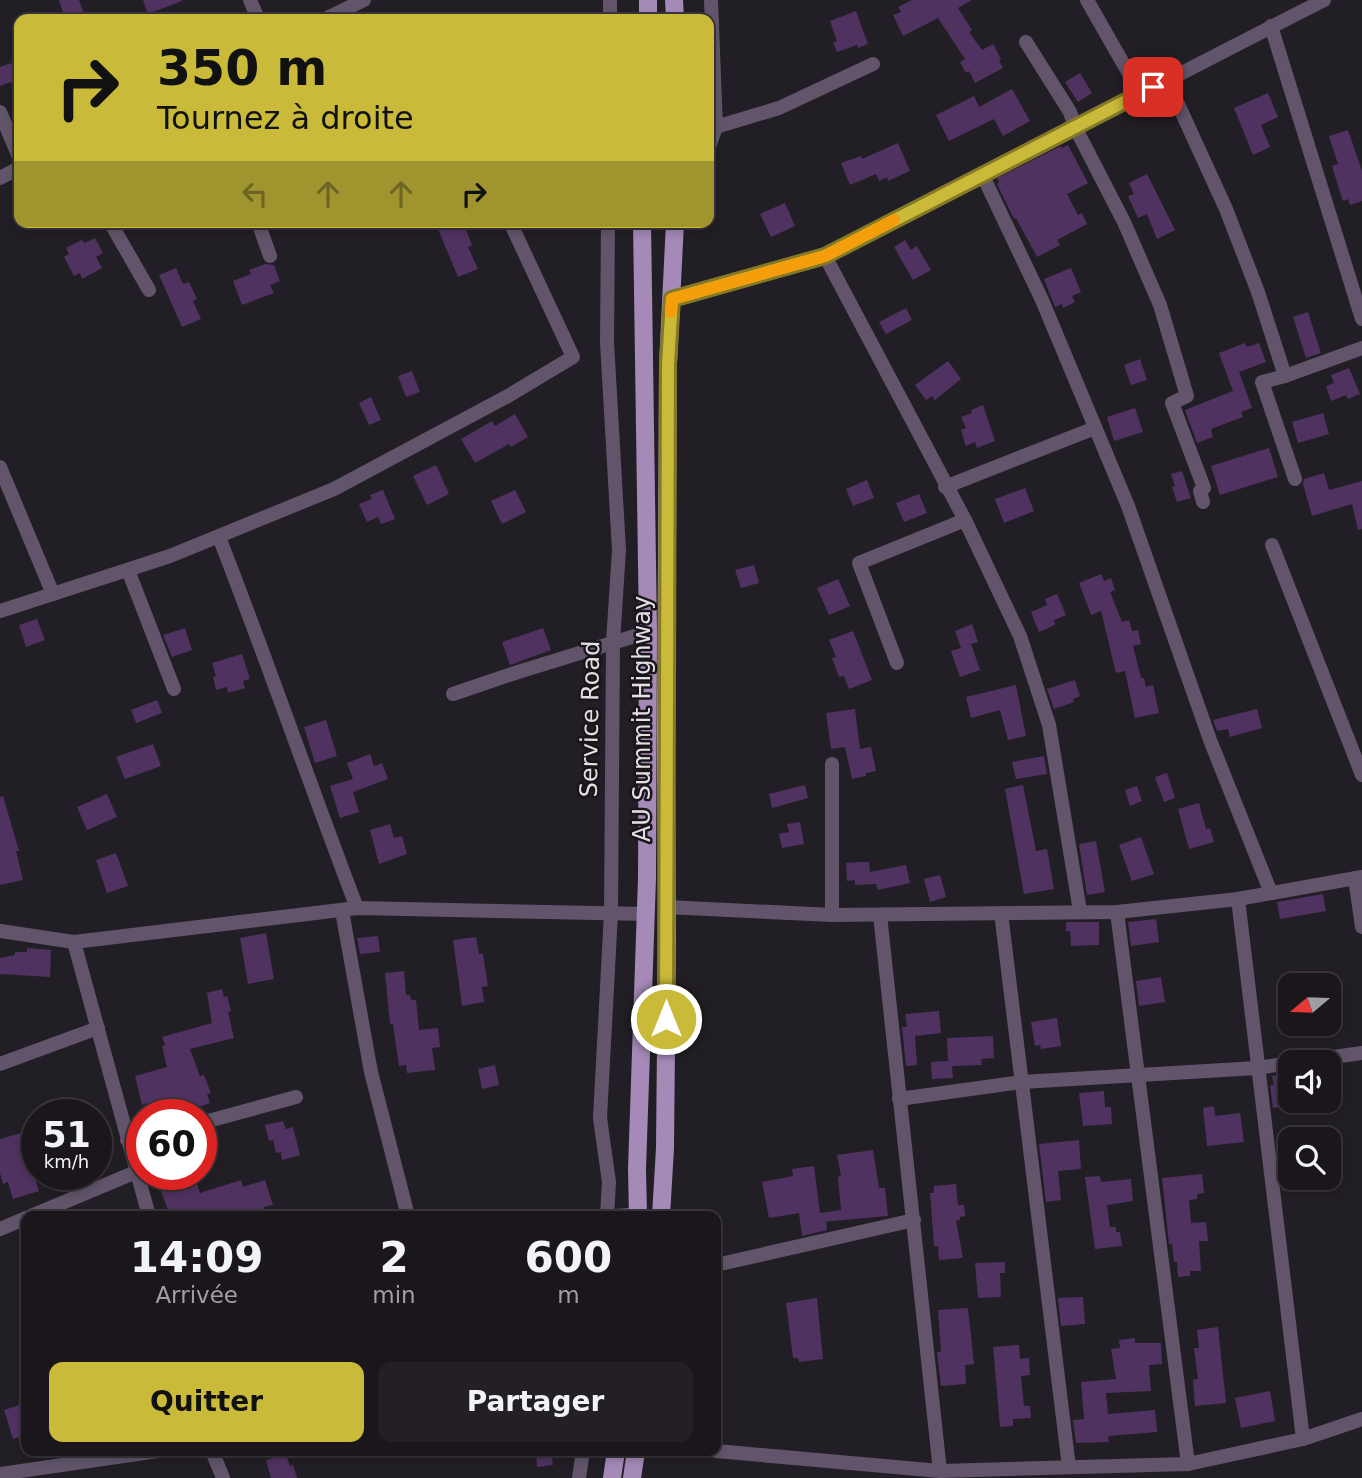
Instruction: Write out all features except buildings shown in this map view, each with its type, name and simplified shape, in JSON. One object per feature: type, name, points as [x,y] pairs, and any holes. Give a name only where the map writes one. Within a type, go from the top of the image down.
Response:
[{"type":"main road","name":"AU Summit Highway","points":[[639,1211],[637,1169],[646,914],[648,632],[642,228]]},
{"type":"main road","name":"AU Summit Highway","points":[[661,1211],[665,1148],[668,364],[675,228]]},
{"type":"main road","points":[[612,1478],[616,1456]]},
{"type":"main road","points":[[632,1478],[635,1456]]},
{"type":"street","points":[[335,14],[364,0]]},
{"type":"street","points":[[1087,0],[1140,93]]},
{"type":"street","points":[[672,299],[825,256],[1324,0]]},
{"type":"street","points":[[1272,26],[1362,319]]},
{"type":"street","points":[[1026,42],[1070,112],[1075,127],[1124,222],[1160,305],[1187,396],[1172,402],[1204,488],[1199,491],[1203,502]]},
{"type":"street","points":[[714,128],[779,108],[873,64]]},
{"type":"street","points":[[1167,80],[1226,209],[1258,292],[1285,376]]},
{"type":"street","points":[[0,112],[14,145]]},
{"type":"street","points":[[982,174],[1042,300],[1128,506],[1210,740],[1271,893]]},
{"type":"street","points":[[113,228],[149,290]]},
{"type":"street","points":[[260,228],[270,256]]},
{"type":"street","points":[[0,611],[128,570],[219,537],[334,489],[508,396],[573,357],[513,228]]},
{"type":"street","name":"Service Road","points":[[607,1211],[609,1182],[600,1118],[611,913],[613,642],[619,550],[607,342],[608,228]]},
{"type":"street","points":[[825,256],[945,487],[965,520],[1020,636],[1049,725],[1080,911]]},
{"type":"street","points":[[1295,480],[1262,382],[1362,348]]},
{"type":"street","points":[[945,487],[1095,428]]},
{"type":"street","points":[[0,467],[53,594]]},
{"type":"street","points":[[897,663],[859,563],[965,520]]},
{"type":"street","points":[[219,537],[269,665],[303,767],[357,908]]},
{"type":"street","points":[[1272,545],[1362,775]]},
{"type":"street","points":[[128,570],[174,688]]},
{"type":"street","points":[[453,694],[648,632]]},
{"type":"street","points":[[832,764],[832,915]]},
{"type":"street","points":[[666,907],[832,915],[1117,912],[1238,899],[1359,878],[1362,927]]},
{"type":"street","points":[[1238,899],[1303,1439]]},
{"type":"street","points":[[0,931],[74,942],[357,908],[646,914]]},
{"type":"street","points":[[342,911],[370,1072],[407,1211]]},
{"type":"street","points":[[1117,912],[1188,1464]]},
{"type":"street","points":[[1002,913],[1069,1467]]},
{"type":"street","points":[[880,915],[940,1471]]},
{"type":"street","points":[[74,942],[126,1114]]},
{"type":"street","points":[[0,1064],[98,1028]]},
{"type":"street","points":[[1341,1056],[1362,1053]]},
{"type":"street","points":[[899,1099],[1022,1082],[1278,1065]]},
{"type":"street","points":[[217,1119],[296,1097]]},
{"type":"street","points":[[43,1211],[126,1176]]},
{"type":"street","points":[[141,1190],[148,1211]]},
{"type":"street","points":[[0,1229],[21,1220]]},
{"type":"street","points":[[721,1264],[914,1220]]},
{"type":"street","points":[[721,1452],[920,1474],[940,1471],[1188,1464],[1303,1439],[1362,1419]]},
{"type":"street","points":[[6,1475],[105,1456]]},
{"type":"street","points":[[214,1456],[223,1478]]},
{"type":"street","points":[[579,1478],[582,1456]]},
{"type":"slow traffic","points":[[671,312],[672,299],[825,256],[894,220]]},
{"type":"route","points":[[666,1019],[668,364],[672,299],[825,256],[1153,87]]}]
